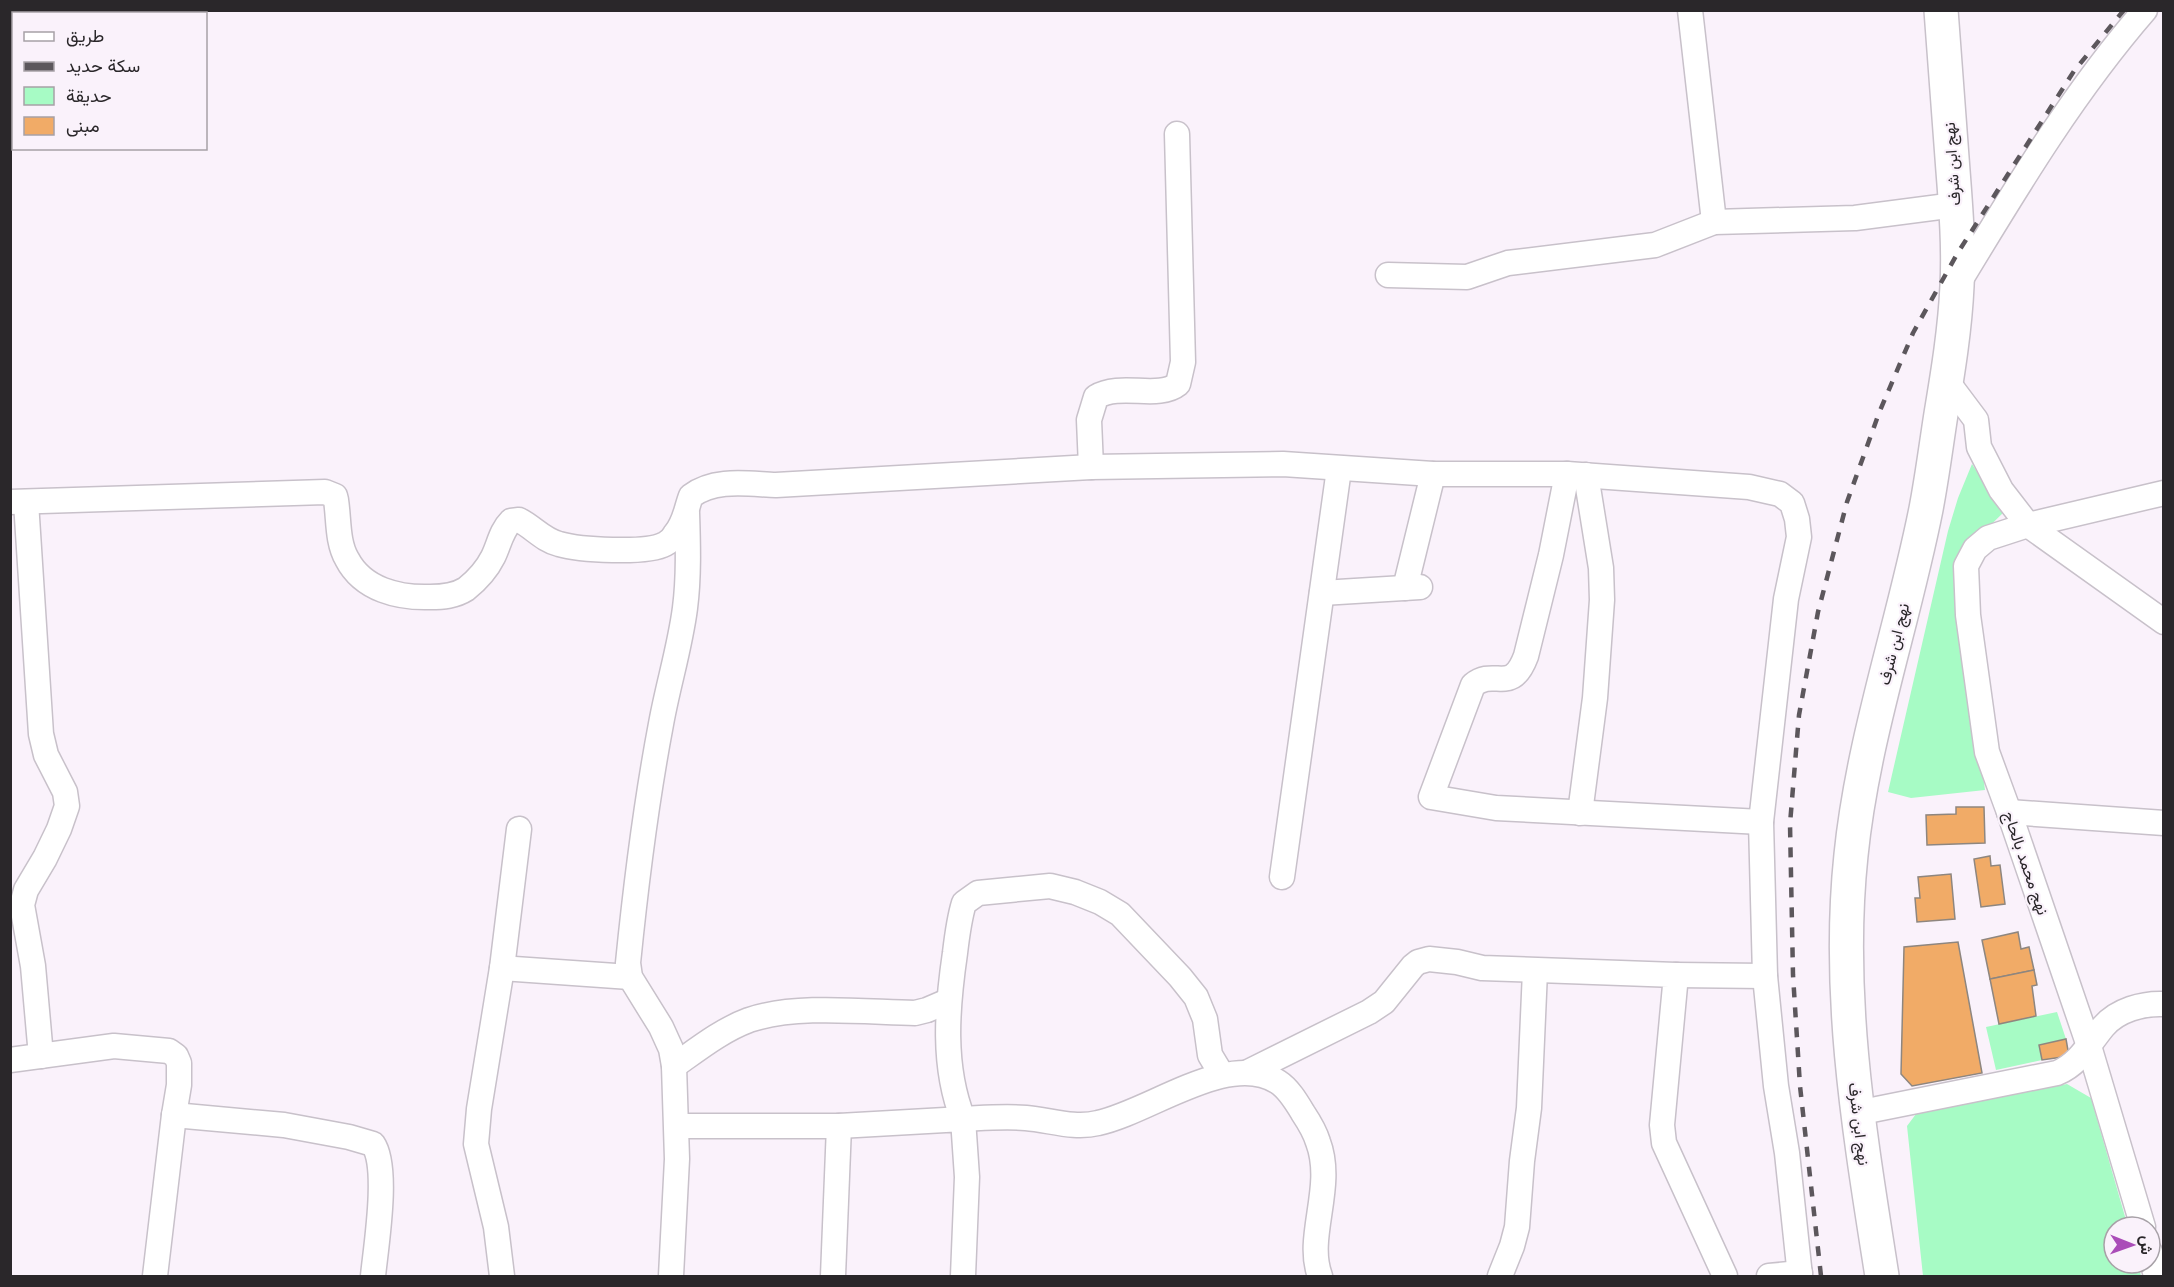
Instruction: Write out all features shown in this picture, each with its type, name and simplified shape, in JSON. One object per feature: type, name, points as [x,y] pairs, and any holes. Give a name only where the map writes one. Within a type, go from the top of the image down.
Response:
[{"type":"main road","name":"نهج ابن شرف","points":[[1881,1276],[1857,1113],[1848,1025],[1847,906],[1851,853],[1872,732],[1926,510],[1958,284],[1955,205],[1941,10]]},
{"type":"street","points":[[1690,10],[1714,222]]},
{"type":"street","points":[[1958,284],[2027,171],[2092,77],[2145,10]]},
{"type":"street","points":[[1091,467],[1089,420],[1096,397],[1113,390],[1168,389],[1178,384],[1181,377],[1183,362],[1177,134]]},
{"type":"street","points":[[1388,274],[1467,277],[1508,263],[1655,245],[1714,222],[1855,218],[1955,205]]},
{"type":"street","points":[[1946,380],[1976,420],[1979,447],[2001,490],[2028,525],[2163,622]]},
{"type":"street","points":[[41,1056],[33,966],[22,905],[26,890],[45,858],[68,806],[65,792],[46,755],[41,734],[18,502],[330,493],[335,496],[341,540],[351,566],[374,586],[394,595],[443,597],[457,594],[486,569],[502,534],[511,521],[519,520],[545,539],[559,544],[581,548],[640,549],[665,544],[677,532],[691,496],[716,485],[725,484],[776,485],[1091,467],[1283,464],[1433,474],[1576,474],[1749,487],[1780,494],[1792,503],[1799,537],[1786,599],[1761,822],[1765,976],[1776,1086],[1787,1153],[1800,1275],[1768,1276]]},
{"type":"street","points":[[1282,877],[1339,469]]},
{"type":"street","points":[[1322,593],[1412,588],[1433,474]]},
{"type":"street","points":[[1576,474],[1601,568],[1602,600],[1595,698],[1580,813]]},
{"type":"street","points":[[1576,474],[1551,555],[1521,670],[1511,678],[1481,680],[1473,685],[1431,797],[1496,808],[1761,822]]},
{"type":"street","name":"نهج محمد بالحاج","points":[[2139,1215],[2089,1046],[1987,752],[1968,615],[1966,566],[1975,549],[1988,538],[2028,525],[2163,493]]},
{"type":"street","points":[[671,1276],[677,1126],[674,1066],[671,1049],[661,1027],[630,977],[628,963],[647,804],[685,607],[688,570],[687,511]]},
{"type":"street","points":[[2009,812],[2163,823]]},
{"type":"street","points":[[502,1276],[496,1227],[476,1144],[479,1109],[502,968],[519,829]]},
{"type":"street","points":[[963,1276],[968,1177],[963,1119],[952,1083],[948,1047],[948,1001],[960,913],[964,903],[978,894],[989,891],[1050,886],[1064,888],[1100,902],[1120,914],[1180,977],[1201,1006],[1210,1055],[1222,1074]]},
{"type":"street","points":[[1248,1072],[1369,1012],[1384,1002],[1413,966],[1423,960],[1443,960],[1482,968],[1535,972],[1765,976]]},
{"type":"street","points":[[502,968],[630,977]]},
{"type":"street","points":[[1500,1276],[1517,1227],[1529,1108],[1535,972]]},
{"type":"street","points":[[1676,975],[1662,1125],[1664,1143],[1725,1276]]},
{"type":"street","points":[[674,1066],[732,1028],[764,1016],[800,1011],[915,1013],[948,1001]]},
{"type":"street","points":[[1857,1113],[2057,1073],[2068,1069],[2105,1024],[2130,1008],[2163,1004]]},
{"type":"street","points":[[10,1060],[114,1046],[169,1051],[176,1056],[180,1073],[155,1276]]},
{"type":"street","points":[[677,1126],[839,1126],[999,1117],[1025,1118],[1071,1125],[1097,1124],[1134,1112],[1222,1074],[1248,1072],[1269,1077],[1280,1083],[1296,1102],[1318,1142],[1324,1164],[1325,1183],[1316,1252],[1320,1276]]},
{"type":"street","points":[[174,1115],[284,1125],[373,1144],[379,1155],[381,1179],[373,1276]]},
{"type":"street","points":[[833,1276],[839,1126]]},
{"type":"green space","points":[[1972,464],[2003,513],[1972,543],[1958,583],[1985,790],[1911,798],[1888,792],[1948,531]]},
{"type":"green space","points":[[2057,1012],[2066,1039],[2039,1045],[2042,1060],[1996,1070],[1986,1027]]},
{"type":"green space","points":[[2067,1084],[2091,1098],[2125,1215],[2102,1215],[2102,1275],[2141,1276],[1923,1276],[1907,1126],[1916,1114]]},
{"type":"building","points":[[1956,807],[1984,807],[1985,843],[1927,845],[1926,815],[1956,814]]},
{"type":"building","points":[[1990,856],[1991,866],[2000,865],[2005,904],[1981,907],[1974,859]]},
{"type":"building","points":[[1951,874],[1955,919],[1917,922],[1915,898],[1920,898],[1918,877]]},
{"type":"building","points":[[2018,932],[2021,949],[2029,947],[2034,970],[1990,979],[1982,940]]},
{"type":"building","points":[[1958,942],[1982,1073],[1912,1086],[1901,1074],[1904,947]]},
{"type":"building","points":[[2034,970],[2037,985],[2032,986],[2036,1016],[1999,1024],[1990,979]]},
{"type":"building","points":[[2066,1039],[2069,1056],[2042,1060],[2039,1045]]},
{"type":"railway","points":[[1821,1276],[1800,1086],[1793,975],[1790,824],[1799,715],[1818,612],[1847,502],[1879,413],[1913,333],[1957,254],[2074,71],[2124,10]]}]
